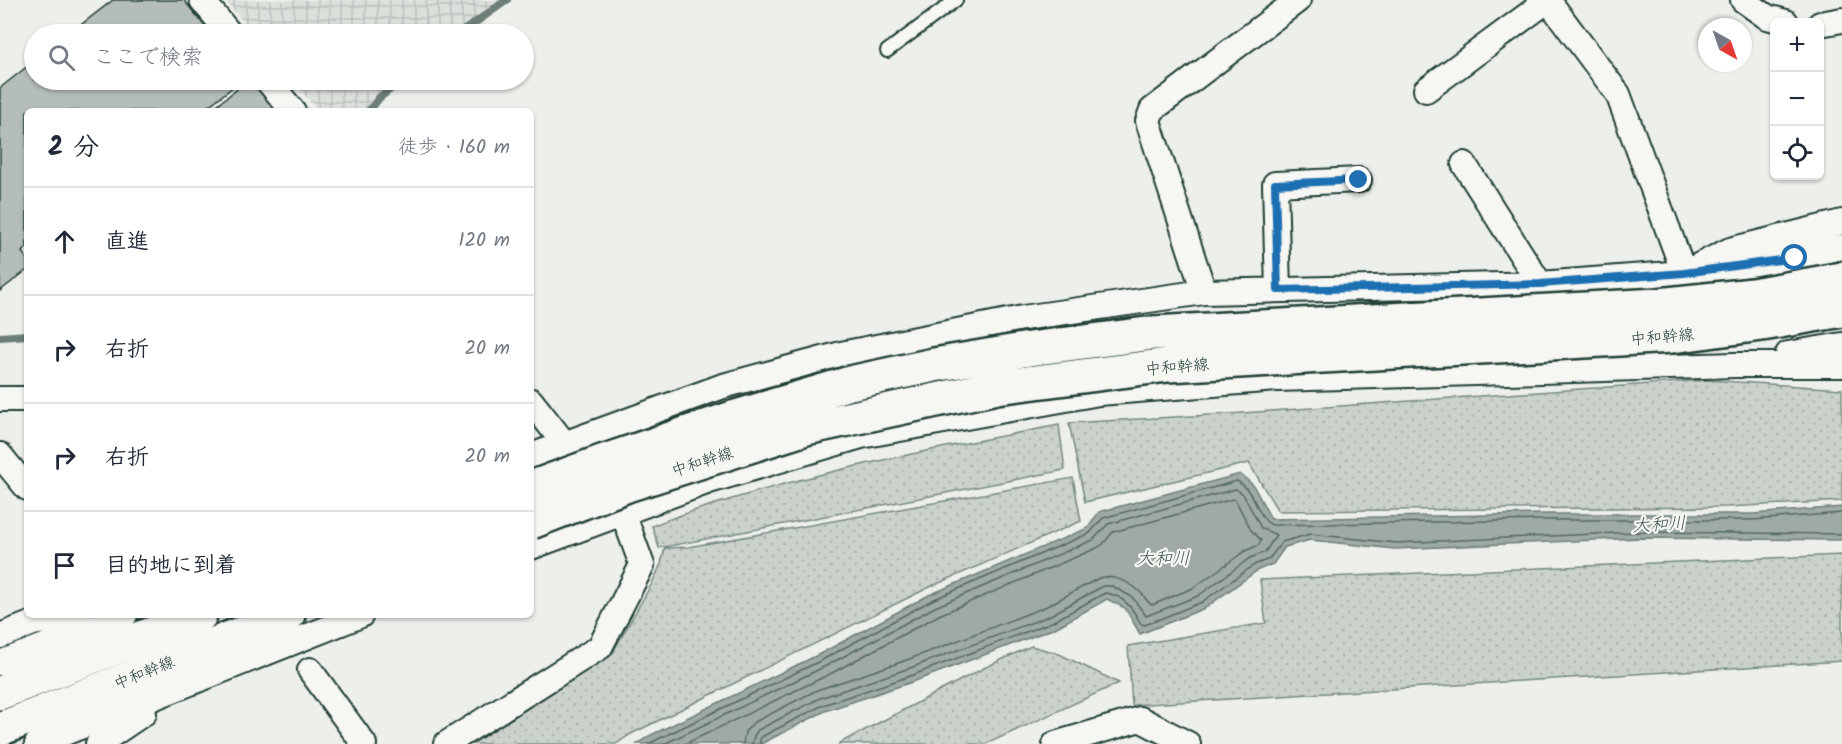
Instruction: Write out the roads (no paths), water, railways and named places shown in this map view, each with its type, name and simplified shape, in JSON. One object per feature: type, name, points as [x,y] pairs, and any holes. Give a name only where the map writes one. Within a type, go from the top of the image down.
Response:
[{"type":"main road","name":"中和幹線","points":[[534,487],[736,417],[850,383],[934,365],[1029,349],[1154,333],[1658,305],[1753,295],[1842,279]]},
{"type":"main road","name":"中和幹線","points":[[534,521],[627,485],[806,428],[997,387],[1168,365],[1672,336],[1842,310]]},
{"type":"main road","name":"中和幹線","points":[[0,693],[192,618]]},
{"type":"main road","name":"中和幹線","points":[[0,729],[280,618]]},
{"type":"street","points":[[202,0],[222,24]]},
{"type":"street","points":[[1204,292],[1148,121],[1152,110],[1271,8],[1298,0]]},
{"type":"street","points":[[1426,90],[1548,0],[1618,94],[1684,273]]},
{"type":"street","points":[[1743,0],[1771,18]]},
{"type":"street","points":[[1824,23],[1842,20]]},
{"type":"street","points":[[275,90],[290,108]]},
{"type":"street","points":[[1464,164],[1540,284]]},
{"type":"street","points":[[1278,290],[1275,184],[1359,180]]},
{"type":"street","points":[[1684,273],[1730,250],[1842,222]]},
{"type":"street","points":[[534,455],[723,386],[841,354],[1023,318],[1204,292],[1540,284],[1684,273],[1795,258],[1842,247]]},
{"type":"street","points":[[1734,364],[1842,345]]},
{"type":"street","points":[[534,546],[709,481],[861,436],[1099,393],[1277,379],[1734,364],[1842,365]]},
{"type":"street","points":[[0,399],[24,399]]},
{"type":"street","points":[[535,413],[564,443]]},
{"type":"street","points":[[0,455],[24,484]]},
{"type":"street","points":[[446,744],[600,647],[642,565],[623,513]]},
{"type":"street","points":[[0,636],[33,623],[62,618]]},
{"type":"street","points":[[0,663],[117,618]]},
{"type":"street","points":[[37,744],[354,618]]},
{"type":"street","points":[[310,670],[364,744]]},
{"type":"street","points":[[98,744],[180,688]]},
{"type":"street","points":[[1055,744],[1140,718],[1188,744]]},
{"type":"lane","points":[[887,51],[956,0]]},
{"type":"water","name":"大和川","points":[[1240,474],[1253,485],[1271,519],[1546,514],[1753,514],[1842,507],[1842,540],[1640,538],[1395,549],[1310,540],[1285,547],[1273,564],[1258,570],[1205,608],[1140,634],[1125,608],[1107,599],[1055,628],[915,681],[825,711],[761,744],[637,744],[649,736],[820,654],[929,595],[1088,528],[1099,512]]},
{"type":"waterway","points":[[473,24],[507,0]]},
{"type":"waterway","points":[[371,108],[389,90]]},
{"type":"waterway","points":[[0,337],[24,335]]}]
